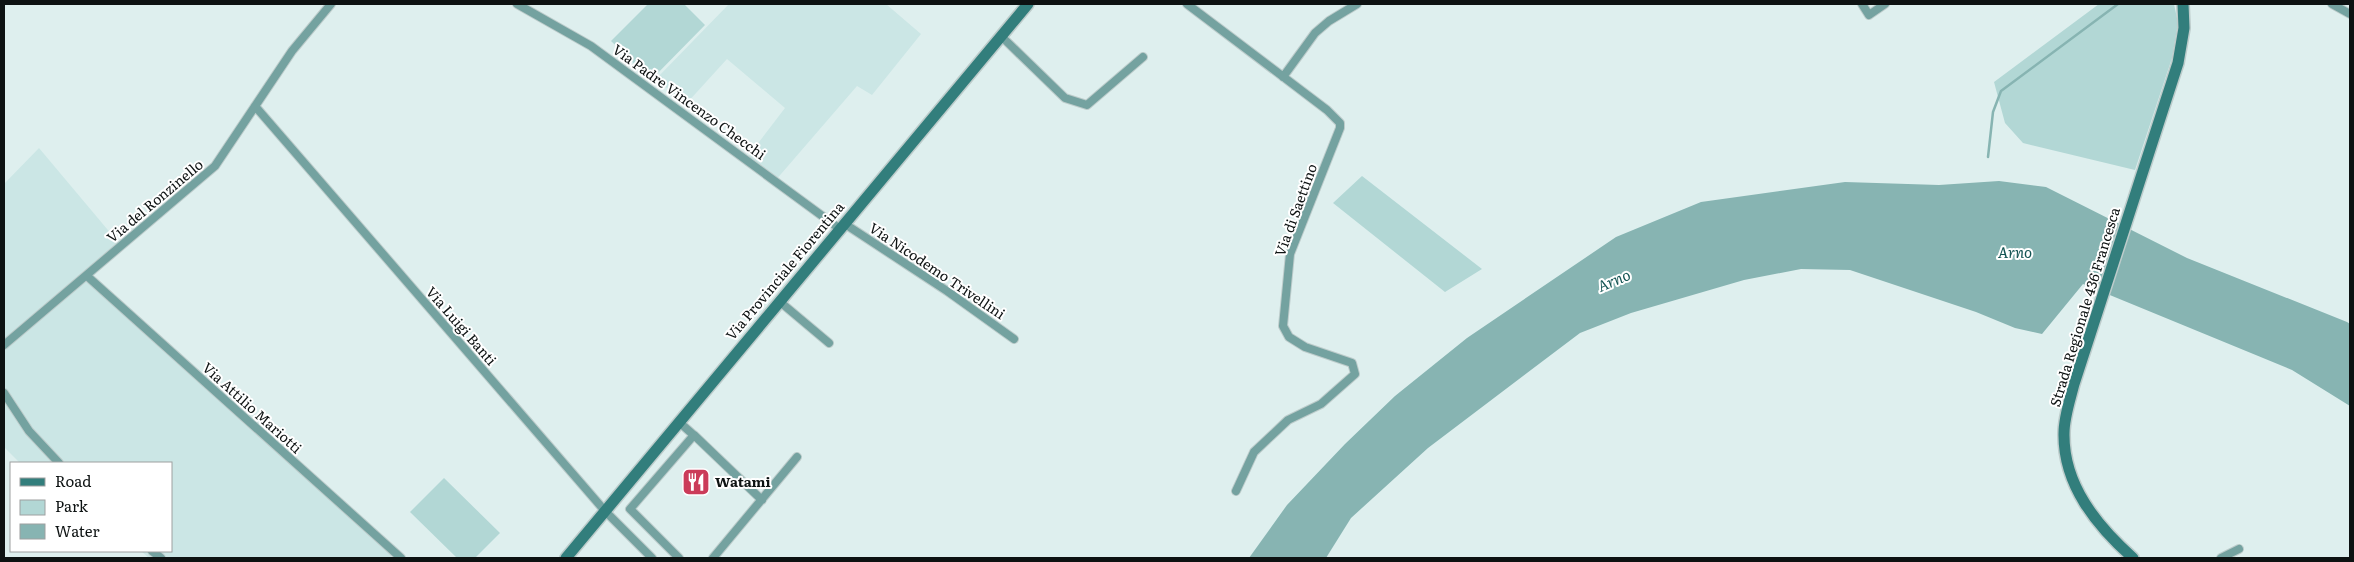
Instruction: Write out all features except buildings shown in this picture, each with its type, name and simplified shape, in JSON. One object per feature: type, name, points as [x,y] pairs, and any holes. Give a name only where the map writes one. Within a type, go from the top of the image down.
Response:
[{"type":"main road","name":"Via Provinciale Fiorentina","points":[[566,558],[1028,4]]},
{"type":"main road","name":"Strada Regionale 436 Francesca","points":[[2133,558],[2111,538],[2086,505],[2072,478],[2067,460],[2064,434],[2074,384],[2178,63],[2184,28],[2183,4]]},
{"type":"street","name":"Via del Ronzinello","points":[[4,345],[215,166],[292,51],[331,4]]},
{"type":"street","name":"Via Padre Vincenzo Checchi","points":[[517,4],[591,46],[843,226]]},
{"type":"street","name":"Via di Saettino","points":[[1188,4],[1335,116],[1340,123],[1340,128],[1290,254],[1283,326],[1289,337],[1305,347],[1352,362],[1356,374],[1321,404],[1288,420],[1254,452],[1236,491]]},
{"type":"street","points":[[1283,77],[1314,33],[1329,21],[1357,4]]},
{"type":"street","points":[[1862,4],[1869,15],[1885,4]]},
{"type":"street","points":[[2332,4],[2350,14]]},
{"type":"street","points":[[1002,36],[1065,98],[1087,105],[1143,57]]},
{"type":"street","name":"Via Luigi Banti","points":[[255,106],[605,511],[652,558]]},
{"type":"street","name":"Via Nicodemo Trivellini","points":[[843,226],[947,291],[1014,339]]},
{"type":"street","name":"Via Attilio Mariotti","points":[[86,276],[401,558]]},
{"type":"street","points":[[780,301],[829,343]]},
{"type":"street","points":[[4,393],[14,412],[58,462]]},
{"type":"street","points":[[679,422],[762,500]]},
{"type":"street","points":[[679,558],[630,509],[694,435]]},
{"type":"street","points":[[713,558],[796,457]]},
{"type":"street","points":[[2221,558],[2239,548]]},
{"type":"shaded area","points":[[729,4],[886,4],[921,34],[872,95],[857,86],[775,181],[746,159],[785,108],[727,59],[686,104],[656,79]]},
{"type":"shaded area","points":[[39,148],[123,248],[93,276],[397,550],[390,558],[149,558],[142,552],[172,552],[172,462],[19,462],[5,448],[4,184]]},
{"type":"green space","points":[[648,4],[684,4],[705,25],[651,80],[611,41]]},
{"type":"green space","points":[[2099,4],[2174,4],[2178,23],[2172,58],[2135,170],[2023,143],[2005,123],[1994,82]]},
{"type":"green space","points":[[1362,176],[1482,269],[1445,292],[1333,203]]},
{"type":"green space","points":[[444,478],[500,533],[475,558],[457,558],[410,512]]},
{"type":"water","name":"Arno","points":[[1999,181],[2046,187],[2187,258],[2347,322],[2350,324],[2350,406],[2292,370],[2083,284],[2042,334],[2015,328],[1976,312],[1850,270],[1801,269],[1744,280],[1631,313],[1580,333],[1428,448],[1351,518],[1326,558],[1249,558],[1287,505],[1345,444],[1395,396],[1467,338],[1616,237],[1701,202],[1845,182],[1939,185]]},
{"type":"waterway","points":[[1988,157],[1993,112],[2001,91],[2118,4]]},
{"type":"place","name":"Watami","points":[[696,482]]}]
